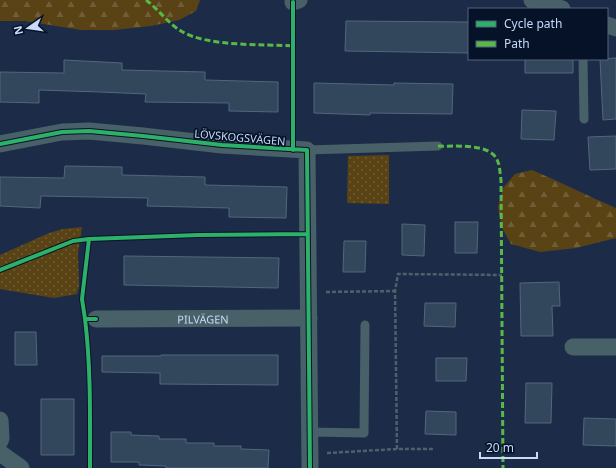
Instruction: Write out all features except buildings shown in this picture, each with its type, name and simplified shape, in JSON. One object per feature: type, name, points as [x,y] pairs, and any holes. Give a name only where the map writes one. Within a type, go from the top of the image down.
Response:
[{"type":"street","points":[[532,0],[559,8]]},
{"type":"street","name":"LÖVSKOGSVÄGEN","points":[[0,144],[62,132],[89,131],[222,145],[307,150]]},
{"type":"street","points":[[307,150],[309,461]]},
{"type":"street","name":"PILVÄGEN","points":[[96,319],[309,318]]},
{"type":"street","points":[[573,347],[616,347]]},
{"type":"street","points":[[0,420],[0,441]]},
{"type":"street","points":[[0,453],[21,468]]},
{"type":"lane","points":[[583,60],[584,119]]},
{"type":"lane","points":[[307,150],[438,146]]},
{"type":"lane","points":[[310,432],[364,433],[365,325]]},
{"type":"path","points":[[397,449],[395,291],[398,274],[502,275]]},
{"type":"path","points":[[309,292],[395,291]]},
{"type":"path","points":[[309,461],[397,449],[434,449]]},
{"type":"green space","points":[[0,0],[200,0],[196,11],[179,20],[151,26],[114,30],[81,30],[25,21],[0,21]]},
{"type":"green space","points":[[389,155],[389,204],[347,203],[348,156]]},
{"type":"green space","points":[[532,170],[616,208],[616,238],[576,248],[540,252],[511,244],[502,228],[498,207],[503,188],[515,174]]},
{"type":"green space","points":[[82,227],[78,253],[79,285],[77,294],[54,298],[0,289],[0,255],[49,233],[63,229]]},
{"type":"marked path","points":[[146,0],[177,28],[192,36],[205,40],[236,44],[294,46]]},
{"type":"marked path","points":[[438,146],[481,148],[494,156],[499,166],[501,180],[503,468]]},
{"type":"cycle path","points":[[293,2],[293,150]]},
{"type":"cycle path","points":[[0,144],[62,132],[89,131],[222,145],[307,150],[310,468]]},
{"type":"cycle path","points":[[89,239],[198,235],[308,234]]},
{"type":"cycle path","points":[[0,270],[73,241],[89,239],[82,299],[85,319]]},
{"type":"cycle path","points":[[90,468],[89,374],[85,319],[96,319]]}]
